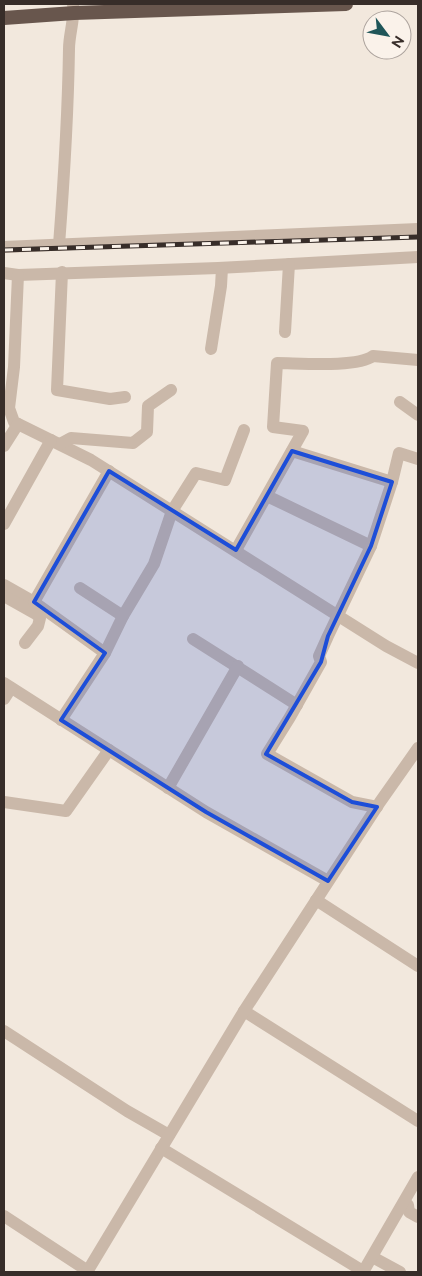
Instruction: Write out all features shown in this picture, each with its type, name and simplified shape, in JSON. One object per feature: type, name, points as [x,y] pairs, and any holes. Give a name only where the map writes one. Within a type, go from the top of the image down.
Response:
[{"type":"highway","points":[[4,18],[74,8],[346,4]]},
{"type":"street","points":[[59,245],[68,119],[69,38],[74,8]]},
{"type":"street","points":[[4,247],[418,229]]},
{"type":"street","points":[[4,273],[18,275],[62,272],[102,273],[418,257]]},
{"type":"street","points":[[285,332],[289,264]]},
{"type":"street","points":[[211,349],[222,268]]},
{"type":"street","points":[[62,272],[57,390],[110,399],[125,397]]},
{"type":"street","points":[[18,275],[9,366],[9,408],[14,422],[109,471],[386,646],[418,664]]},
{"type":"street","points":[[236,550],[303,431],[272,426],[277,363],[338,364],[368,360],[373,356],[418,360]]},
{"type":"street","points":[[4,524],[56,442],[71,438],[133,443],[147,432],[148,406],[171,390]]},
{"type":"street","points":[[400,402],[418,415]]},
{"type":"street","points":[[4,446],[18,424]]},
{"type":"street","points":[[61,720],[105,653],[123,616],[154,564],[172,511],[196,473],[224,480],[244,430]]},
{"type":"street","points":[[292,451],[392,482]]},
{"type":"street","points":[[376,807],[352,802],[267,754],[321,662],[319,656],[371,546],[392,482],[399,453],[418,456]]},
{"type":"street","points":[[34,602],[109,471]]},
{"type":"street","points":[[267,496],[371,546]]},
{"type":"street","points":[[4,585],[34,602],[105,653]]},
{"type":"street","points":[[80,588],[123,616]]},
{"type":"street","points":[[4,596],[40,618],[38,626],[25,644]]},
{"type":"street","points":[[194,639],[297,705]]},
{"type":"street","points":[[168,788],[238,666]]},
{"type":"street","points":[[4,699],[7,686],[206,812],[328,881]]},
{"type":"street","points":[[4,1216],[88,1272],[244,1011],[376,807],[414,761],[418,748]]},
{"type":"street","points":[[4,802],[66,811],[109,750]]},
{"type":"street","points":[[316,900],[418,966]]},
{"type":"street","points":[[244,1011],[418,1121]]},
{"type":"street","points":[[4,1031],[127,1111],[169,1135]]},
{"type":"street","points":[[161,1148],[365,1272]]},
{"type":"street","points":[[365,1272],[418,1177]]},
{"type":"street","points":[[365,1272],[376,1260],[418,1188]]},
{"type":"street","points":[[408,1205],[409,1212],[418,1217]]},
{"type":"street","points":[[376,1260],[400,1272]]},
{"type":"highlighted area","points":[[292,451],[392,482],[371,546],[328,636],[321,662],[266,754],[352,802],[377,807],[328,881],[206,812],[61,720],[105,653],[34,602],[109,471],[236,550]]},
{"type":"railway","points":[[4,250],[418,237]]}]
